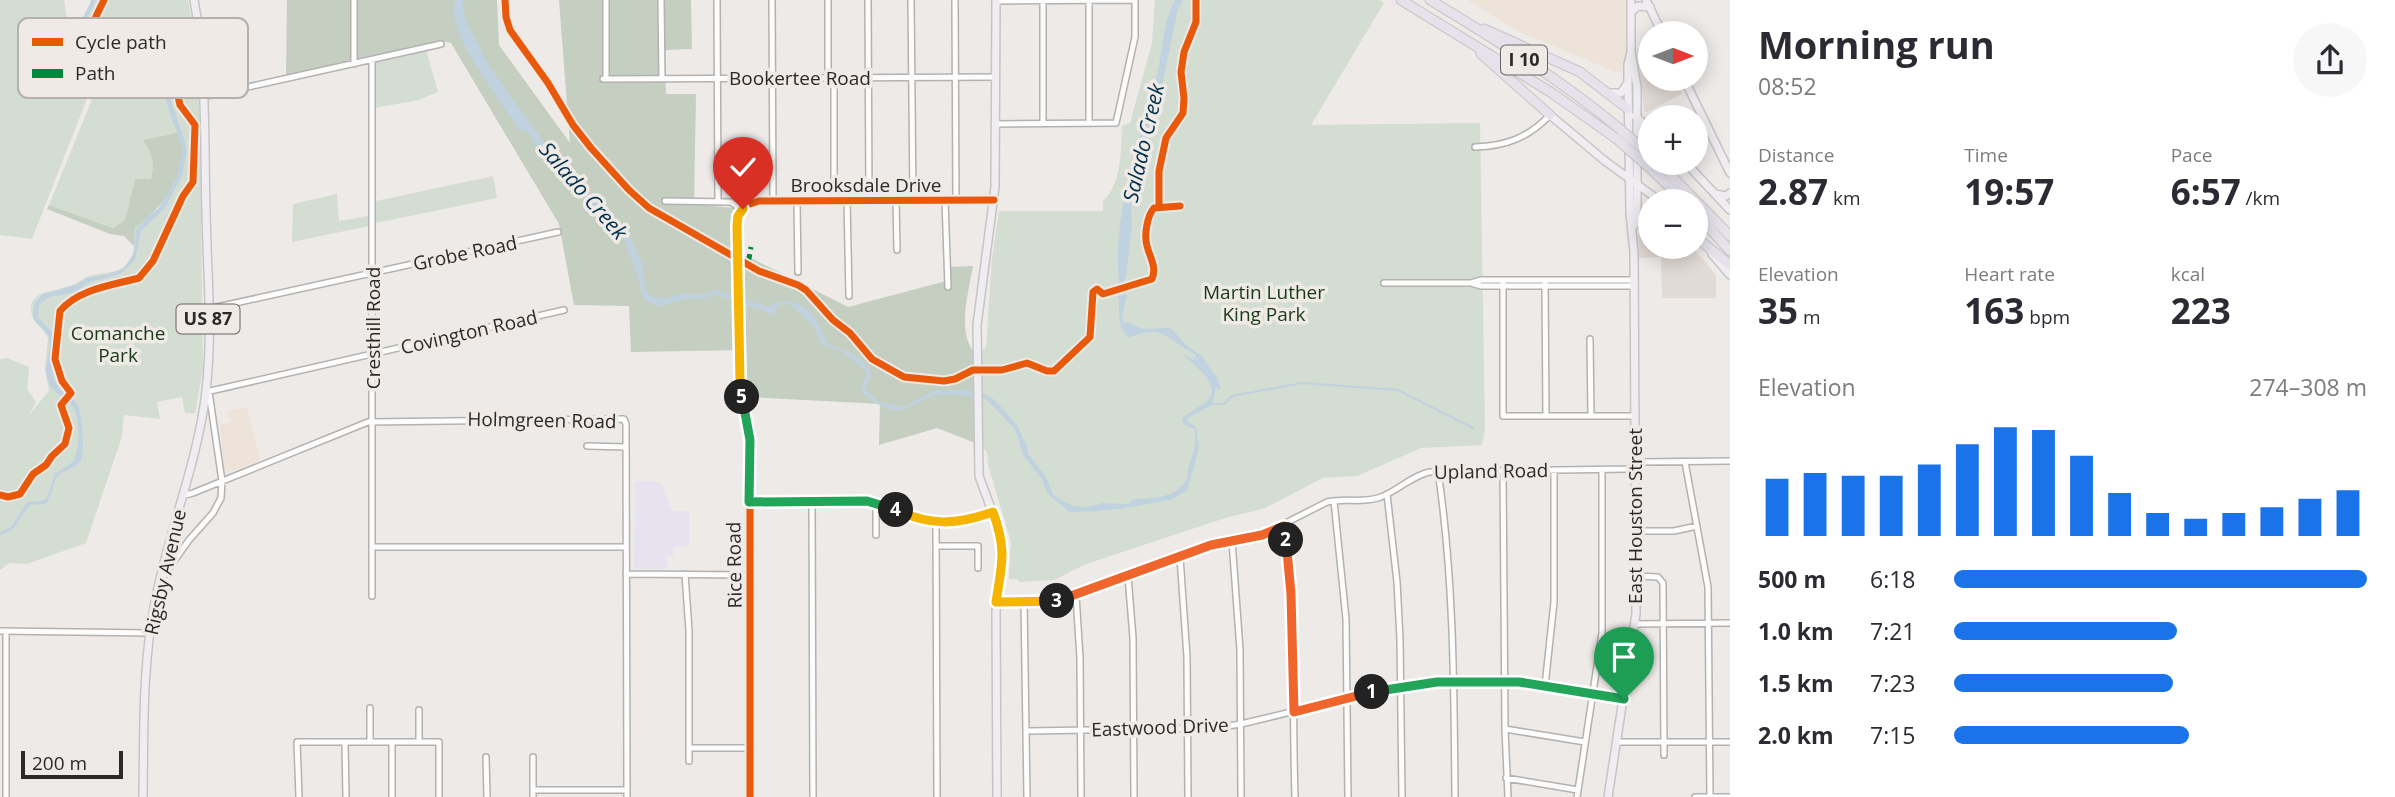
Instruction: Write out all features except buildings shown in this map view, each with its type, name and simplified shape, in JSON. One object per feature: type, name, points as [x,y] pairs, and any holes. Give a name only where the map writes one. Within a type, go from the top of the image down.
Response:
[{"type":"highway","name":"I 10","points":[[1401,0],[1560,99],[1617,139],[1672,189]]},
{"type":"highway","name":"I 10","points":[[1430,0],[1550,78],[1638,144]]},
{"type":"highway","points":[[1455,16],[1580,72],[1628,109]]},
{"type":"highway","points":[[1467,41],[1550,116]]},
{"type":"highway","points":[[1671,175],[1730,236]]},
{"type":"highway","points":[[1708,226],[1730,251]]},
{"type":"highway","points":[[1708,247],[1730,265]]},
{"type":"main road","name":"Rigsby Avenue","points":[[194,0],[197,18]]},
{"type":"main road","points":[[996,0],[993,200],[978,315],[978,452],[981,483],[1003,548],[996,602],[997,797]]},
{"type":"main road","name":"East Houston Street","points":[[1631,0],[1631,52],[1637,87],[1638,118],[1637,207],[1633,232]]},
{"type":"main road","points":[[1631,12],[1638,6],[1648,4],[1656,21]]},
{"type":"main road","name":"East Houston Street","points":[[1608,797],[1635,624],[1634,283],[1628,109],[1628,64],[1631,52]]},
{"type":"main road","points":[[1609,93],[1620,93],[1628,83]]},
{"type":"main road","points":[[1690,91],[1730,173]]},
{"type":"main road","name":"Rigsby Avenue","points":[[143,797],[149,633],[159,583],[208,392],[203,98]]},
{"type":"main road","points":[[1628,109],[1638,118]]},
{"type":"main road","points":[[1550,116],[1643,189]]},
{"type":"main road","points":[[1697,175],[1730,210]]},
{"type":"main road","points":[[1715,194],[1726,196],[1730,193]]},
{"type":"main road","points":[[1708,250],[1730,275]]},
{"type":"street","points":[[354,0],[354,64]]},
{"type":"street","name":"Bookertee Road","points":[[606,0],[605,79],[996,77]]},
{"type":"street","points":[[661,0],[662,79]]},
{"type":"street","points":[[717,0],[718,202]]},
{"type":"street","points":[[772,0],[773,201]]},
{"type":"street","points":[[828,0],[834,201]]},
{"type":"street","points":[[868,0],[869,201]]},
{"type":"street","points":[[911,0],[912,200]]},
{"type":"street","points":[[955,0],[956,200]]},
{"type":"street","points":[[996,0],[1135,0],[1135,37],[1116,123],[996,124]]},
{"type":"street","points":[[1043,0],[1043,124]]},
{"type":"street","points":[[1089,0],[1089,123]]},
{"type":"street","points":[[248,87],[441,44]]},
{"type":"street","name":"Cresthill Road","points":[[372,60],[372,596]]},
{"type":"street","points":[[1475,147],[1513,142],[1536,129],[1550,116]]},
{"type":"street","points":[[846,200],[849,296]]},
{"type":"street","points":[[896,200],[897,250]]},
{"type":"street","points":[[945,200],[948,287]]},
{"type":"street","name":"Brooksdale Drive","points":[[742,210],[755,201],[993,200]]},
{"type":"street","points":[[665,201],[731,202],[742,210]]},
{"type":"street","points":[[797,201],[798,272]]},
{"type":"street","name":"Rice Road","points":[[742,210],[737,220],[737,240],[740,388],[750,440],[750,797]]},
{"type":"street","name":"Grobe Road","points":[[208,309],[558,232]]},
{"type":"street","points":[[1384,283],[1471,283],[1481,286],[1503,283],[1634,283]]},
{"type":"street","points":[[1503,283],[1503,416],[1635,416]]},
{"type":"street","points":[[1545,283],[1546,416]]},
{"type":"street","name":"Covington Road","points":[[208,392],[564,310]]},
{"type":"street","points":[[1590,339],[1591,416]]},
{"type":"street","points":[[159,583],[221,498],[222,481],[208,392]]},
{"type":"street","name":"Holmgreen Road","points":[[182,496],[373,421],[624,419],[627,793]]},
{"type":"street","points":[[587,446],[626,447]]},
{"type":"street","name":"Upland Road","points":[[996,602],[1052,602],[1076,595],[1211,545],[1262,535],[1284,526],[1313,508],[1334,501],[1368,500],[1387,494],[1412,477],[1438,471],[1602,470],[1628,469],[1640,462],[1730,461]]},
{"type":"street","points":[[1685,462],[1707,583],[1710,797]]},
{"type":"street","points":[[1503,470],[1508,797]]},
{"type":"street","points":[[1545,686],[1554,602],[1554,470]]},
{"type":"street","points":[[1506,778],[1578,793],[1602,633],[1602,470]]},
{"type":"street","points":[[1438,471],[1449,559],[1455,797]]},
{"type":"street","points":[[1387,494],[1397,582],[1402,797]]},
{"type":"street","points":[[1334,501],[1345,596],[1348,797]]},
{"type":"street","points":[[749,502],[876,503],[917,520],[936,522],[970,520],[993,512]]},
{"type":"street","points":[[812,502],[813,797]]},
{"type":"street","points":[[876,503],[876,535]]},
{"type":"street","points":[[936,522],[937,797]]},
{"type":"street","points":[[1284,526],[1292,606],[1295,797]]},
{"type":"street","points":[[1635,531],[1674,531],[1697,526]]},
{"type":"street","points":[[1232,541],[1239,615],[1241,797]]},
{"type":"street","points":[[936,546],[978,546],[978,568]]},
{"type":"street","points":[[372,547],[626,547]]},
{"type":"street","points":[[1180,557],[1186,629],[1188,797]]},
{"type":"street","points":[[626,573],[750,575]]},
{"type":"street","points":[[685,574],[689,631],[689,761]]},
{"type":"street","points":[[1128,576],[1133,638],[1134,797]]},
{"type":"street","points":[[1635,576],[1654,576],[1661,579],[1664,755]]},
{"type":"street","points":[[1076,595],[1080,658],[1081,797]]},
{"type":"street","points":[[1024,602],[1027,797]]},
{"type":"street","points":[[1635,624],[1730,623]]},
{"type":"street","points":[[6,797],[3,631],[149,633]]},
{"type":"street","name":"Eastwood Drive","points":[[1027,731],[1187,730],[1241,724],[1401,687],[1454,682],[1505,682],[1545,686],[1624,699]]},
{"type":"street","points":[[370,708],[370,742]]},
{"type":"street","points":[[419,710],[419,742]]},
{"type":"street","points":[[1505,729],[1585,742]]},
{"type":"street","points":[[299,797],[297,742],[439,742],[439,797]]},
{"type":"street","points":[[345,742],[346,797]]},
{"type":"street","points":[[392,742],[392,797]]},
{"type":"street","points":[[1617,742],[1730,742]]},
{"type":"street","points":[[689,748],[750,748]]},
{"type":"street","points":[[486,757],[486,797]]},
{"type":"street","points":[[533,757],[533,793],[627,793]]},
{"type":"street","points":[[1695,797],[1730,797]]},
{"type":"shaded area","points":[[287,0],[352,0],[352,61],[286,75]]},
{"type":"shaded area","points":[[357,0],[497,0],[499,45],[570,143],[559,0],[691,0],[692,49],[665,50],[666,94],[696,94],[694,204],[734,208],[731,215],[732,252],[751,258],[848,307],[950,280],[949,267],[973,266],[965,321],[968,342],[973,351],[978,351],[978,444],[937,428],[879,445],[880,404],[748,397],[746,350],[631,352],[629,306],[574,305],[559,224],[451,43],[441,41],[356,59]]},
{"type":"shaded area","points":[[1467,0],[1625,0],[1626,50],[1623,72],[1613,71],[1516,30]]},
{"type":"shaded area","points":[[1642,91],[1680,91],[1682,94],[1660,105],[1643,105]]},
{"type":"shaded area","points":[[177,133],[183,149],[180,172],[161,204],[135,228],[134,246],[124,236],[110,234],[47,209],[49,205],[113,228],[125,220],[135,179],[151,179],[152,158],[143,140]]},
{"type":"shaded area","points":[[1661,259],[1702,259],[1716,275],[1716,298],[1662,298]]},
{"type":"shaded area","points":[[247,407],[260,461],[227,473],[224,469],[220,425],[231,422],[227,411]]},
{"type":"shaded area","points":[[635,481],[661,483],[672,511],[689,511],[689,546],[673,547],[673,556],[667,556],[667,569],[634,569]]},
{"type":"green space","name":"Comanche Park","points":[[0,0],[64,0],[66,18],[18,18],[18,98],[87,98],[32,239],[0,235]]},
{"type":"green space","name":"Comanche Park","points":[[95,0],[188,0],[191,18],[85,18]]},
{"type":"green space","name":"Martin Luther King Park","points":[[1155,0],[1379,0],[1384,3],[1311,125],[1480,123],[1485,428],[1482,445],[1421,448],[1357,476],[1323,478],[1265,508],[1222,519],[1086,564],[1054,580],[1019,582],[1018,579],[1009,579],[1011,542],[988,465],[987,452],[978,444],[978,351],[986,348],[992,258],[999,211],[1103,211],[1103,201],[1117,176],[1122,126],[1130,123],[1152,43]]},
{"type":"green space","points":[[426,50],[438,92],[419,100],[374,108],[375,62]]},
{"type":"green space","name":"Comanche Park","points":[[93,98],[198,98],[203,369],[195,413],[185,413],[182,397],[157,402],[160,419],[124,415],[122,436],[86,543],[27,564],[10,563],[0,570],[0,359],[7,358],[29,367],[27,389],[36,402],[28,416],[49,391],[45,369],[48,338],[32,315],[31,304],[34,299],[44,293],[71,287],[92,275],[123,268],[132,255],[135,228],[157,210],[177,177],[144,140],[152,158],[151,179],[135,179],[125,220],[113,228],[49,205]]},
{"type":"green space","points":[[493,176],[497,198],[376,223],[376,201]]},
{"type":"green space","points":[[337,194],[339,221],[369,216],[369,226],[292,242],[293,204]]},
{"type":"water","points":[[91,0],[95,0],[87,18],[84,18]]},
{"type":"water","name":"Salado Creek","points":[[456,0],[465,0],[462,5],[465,19],[491,69],[551,152],[589,197],[595,199],[613,217],[631,239],[642,263],[645,289],[652,297],[703,295],[716,290],[768,307],[784,302],[799,304],[816,321],[827,344],[852,354],[865,363],[871,375],[865,389],[879,402],[903,407],[935,390],[963,390],[985,394],[996,401],[1017,425],[1028,454],[1045,475],[1053,494],[1073,506],[1088,507],[1103,503],[1129,504],[1132,500],[1169,494],[1182,486],[1187,479],[1195,436],[1194,429],[1183,424],[1182,418],[1211,396],[1209,382],[1182,353],[1198,361],[1195,354],[1158,333],[1150,332],[1129,338],[1125,334],[1121,324],[1118,296],[1127,294],[1122,318],[1124,324],[1128,322],[1143,329],[1173,330],[1186,345],[1202,356],[1218,380],[1221,390],[1216,388],[1212,405],[1188,418],[1188,422],[1196,427],[1199,448],[1187,491],[1172,499],[1144,505],[1070,512],[1048,494],[1041,478],[1023,455],[1015,429],[986,399],[934,395],[900,411],[882,407],[863,394],[861,386],[867,375],[866,371],[843,352],[822,345],[814,326],[790,304],[778,305],[771,314],[714,294],[703,299],[684,299],[661,306],[643,298],[622,235],[563,177],[526,131],[518,129],[476,66],[458,29],[454,13]]},
{"type":"water","name":"Salado Creek","points":[[1175,0],[1183,0],[1178,8],[1160,96],[1140,161],[1131,209],[1132,225],[1126,277],[1120,290],[1118,264],[1122,211],[1133,160],[1158,73],[1167,20]]},
{"type":"water","points":[[165,98],[170,98],[187,148],[182,176],[165,208],[141,231],[135,260],[120,274],[87,283],[76,292],[49,297],[39,305],[38,318],[54,334],[54,380],[78,406],[82,456],[76,465],[58,476],[45,504],[30,505],[12,530],[0,535],[0,532],[11,527],[27,502],[47,498],[55,474],[74,461],[78,447],[78,422],[73,407],[48,382],[46,368],[49,340],[33,318],[34,304],[43,294],[124,268],[134,253],[136,230],[159,208],[177,177],[183,148]]},
{"type":"waterway","points":[[1212,404],[1224,404],[1232,396],[1302,383],[1398,390],[1473,428]]},
{"type":"marked path","points":[[748,264],[751,247]]},
{"type":"cycle path","points":[[95,18],[104,0]]},
{"type":"cycle path","points":[[505,0],[510,30],[548,83],[573,125],[629,190],[649,208],[759,271],[806,290],[872,359],[904,377],[944,381],[973,370],[1002,370],[1027,363],[1054,371],[1090,337],[1093,292],[1097,289],[1103,294],[1152,279],[1153,266],[1146,237],[1150,216],[1154,208],[1180,206]]},
{"type":"cycle path","points":[[1159,206],[1159,171],[1166,138],[1183,113],[1181,72],[1184,52],[1196,22],[1196,0]]},
{"type":"cycle path","points":[[0,495],[8,497],[20,494],[33,474],[46,465],[65,444],[69,428],[61,405],[71,393],[62,381],[55,359],[60,311],[86,293],[139,278],[153,261],[183,196],[193,182],[195,125],[180,105],[178,98]]},
{"type":"cycle path","points":[[750,797],[750,451],[748,420],[739,381],[738,216],[747,205],[759,201],[994,200]]},
{"type":"route","points":[[743,209],[738,216],[737,225],[740,381],[750,440],[749,502],[867,501],[925,522],[964,521],[993,512],[1003,548],[996,602],[1052,602],[1065,599],[1201,548],[1262,535],[1284,526],[1291,594],[1294,712],[1391,688],[1437,682],[1524,682],[1624,699]]}]
